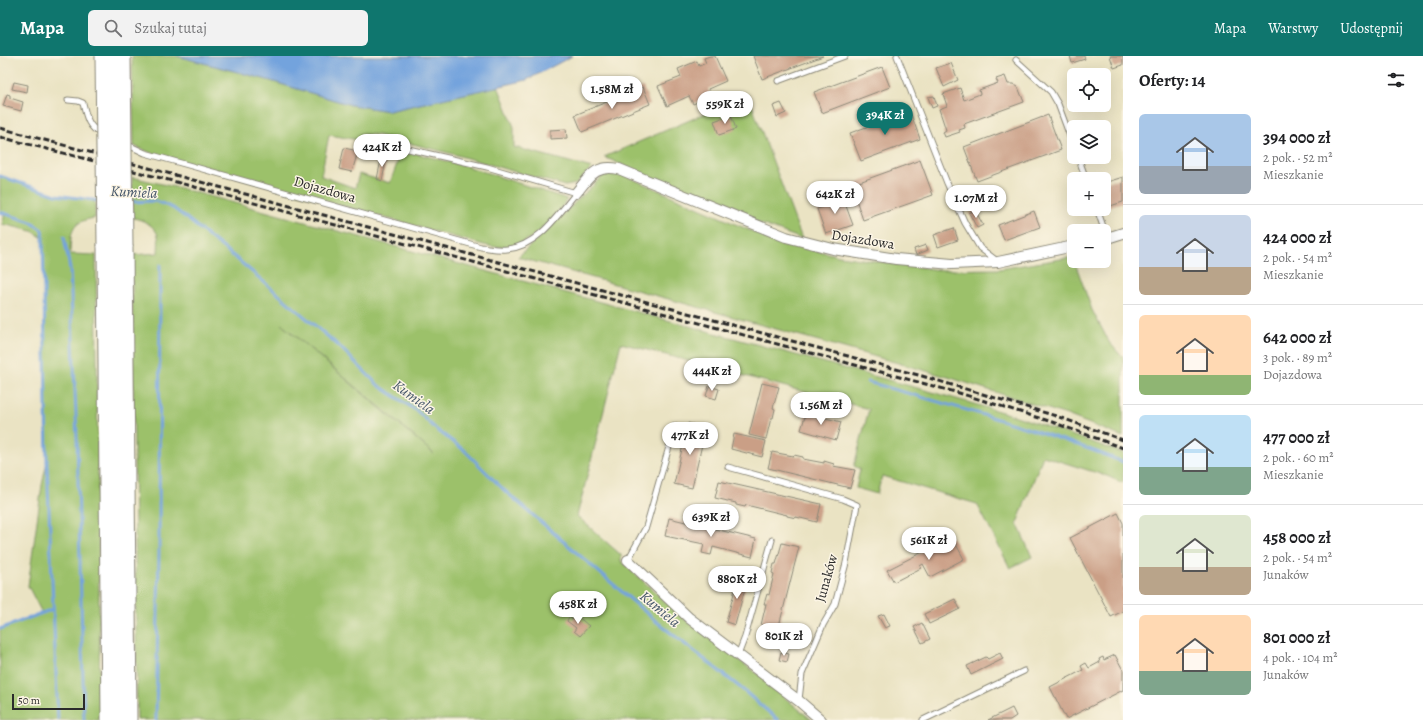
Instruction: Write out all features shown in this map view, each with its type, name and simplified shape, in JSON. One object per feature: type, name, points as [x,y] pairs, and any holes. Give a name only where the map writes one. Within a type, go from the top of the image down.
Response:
[{"type":"highway","points":[[105,56],[115,246],[127,720]]},
{"type":"highway","points":[[111,720],[115,246],[121,56]]},
{"type":"street","name":"Dojazdowa","points":[[576,193],[591,175],[599,170],[608,167],[619,169],[786,237],[833,249],[896,259],[952,264],[998,262],[1067,247]]},
{"type":"street","points":[[1111,237],[1123,233]]},
{"type":"street","points":[[628,560],[690,618],[799,701],[821,720]]},
{"type":"lane","points":[[778,81],[845,56]]},
{"type":"lane","points":[[897,56],[947,183],[965,223],[980,248],[998,262]]},
{"type":"lane","points":[[1016,60],[1051,92],[1058,104],[1067,128]]},
{"type":"lane","name":"Dojazdowa","points":[[68,100],[78,100],[83,103],[88,120],[95,131],[145,153],[481,247],[508,249],[524,244],[537,236],[550,224],[576,193]]},
{"type":"lane","points":[[369,140],[487,167],[576,193]]},
{"type":"lane","points":[[628,560],[646,527],[675,426]]},
{"type":"lane","name":"Junaków","points":[[728,467],[843,499],[857,505],[846,563],[835,604],[823,625],[802,674],[799,701]]},
{"type":"lane","points":[[738,655],[745,638],[772,540]]},
{"type":"lane","points":[[923,720],[1024,671]]},
{"type":"green space","points":[[132,56],[177,56],[264,79],[351,105],[389,111],[498,86],[514,127],[514,147],[592,168],[576,184],[565,186],[453,154],[377,135],[361,134],[359,140],[329,135],[321,176],[355,188],[359,174],[390,183],[402,150],[466,166],[567,199],[547,225],[530,238],[510,246],[497,247],[484,245],[154,154],[134,146]]},
{"type":"green space","points":[[748,95],[802,239],[761,224],[604,157]]},
{"type":"green space","points":[[610,169],[749,230],[794,245],[839,256],[940,270],[999,269],[1067,258],[1067,268],[1077,268],[1092,310],[1109,342],[1123,358],[1123,437],[1067,415],[948,377],[518,257]]},
{"type":"green space","points":[[0,176],[56,195],[95,201],[95,218],[76,225],[72,234],[70,254],[96,255],[100,720],[0,720],[0,629],[42,613],[28,586],[42,485],[47,462],[43,238],[32,231],[2,224],[5,214],[0,212]]},
{"type":"green space","points":[[132,177],[183,189],[1016,416],[1123,453],[1123,483],[1107,476],[1043,456],[1017,523],[1032,557],[1010,568],[977,504],[882,476],[877,494],[856,488],[860,469],[854,466],[869,409],[621,343],[577,516],[621,555],[621,561],[688,622],[779,690],[785,698],[812,720],[137,720],[132,255],[158,253],[158,236],[157,232],[152,226],[144,221],[133,218]],"holes":[[[281,324],[387,413],[434,454]]]},
{"type":"water","points":[[177,56],[572,56],[527,80],[389,111],[351,105],[264,79]]},
{"type":"building","points":[[715,56],[726,81],[708,89],[711,96],[693,104],[689,96],[667,106],[658,86],[681,77],[678,69],[697,61],[699,66],[706,63],[704,58]]},
{"type":"building","points":[[753,56],[823,56],[762,79]]},
{"type":"building","points":[[1070,56],[1084,56],[1085,59],[1072,63]]},
{"type":"building","points":[[1110,56],[1123,56],[1123,65],[1114,68]]},
{"type":"building","points":[[951,63],[958,80],[944,87],[936,68]]},
{"type":"building","points":[[882,67],[890,87],[822,113],[814,92]]},
{"type":"building","points":[[1005,76],[1008,84],[1013,84],[1018,87],[1024,102],[964,124],[965,128],[959,130],[960,132],[945,137],[943,132],[946,130],[939,109],[947,106],[943,94],[960,88],[964,100],[980,94],[979,90],[998,83],[996,79]]},
{"type":"building","points":[[14,82],[28,85],[27,92],[12,89]]},
{"type":"building","points":[[643,87],[650,104],[582,132],[575,115]]},
{"type":"building","points":[[7,94],[10,95],[10,98],[23,102],[21,111],[3,106]]},
{"type":"building","points":[[934,96],[937,106],[932,108],[928,97]]},
{"type":"building","points":[[781,103],[786,113],[777,117],[773,106]]},
{"type":"building","points":[[910,111],[920,139],[861,161],[850,133]]},
{"type":"building","points":[[731,115],[736,129],[719,135],[714,121]]},
{"type":"building","points":[[1048,115],[1061,150],[977,181],[964,147]]},
{"type":"building","points":[[566,129],[567,138],[550,139],[550,130]]},
{"type":"building","points":[[344,148],[358,151],[352,172],[339,169]]},
{"type":"building","points":[[382,155],[387,156],[382,181],[377,179]]},
{"type":"building","points":[[920,160],[933,195],[863,220],[851,185]]},
{"type":"building","points":[[1123,177],[1123,202],[1111,206],[1111,181]]},
{"type":"building","points":[[847,196],[850,204],[846,206],[853,225],[826,234],[817,209],[823,207],[823,205]]},
{"type":"building","points":[[975,210],[983,225],[977,228],[969,213]]},
{"type":"building","points":[[1034,211],[1040,227],[1004,240],[998,225]]},
{"type":"building","points":[[954,228],[958,240],[938,247],[934,235]]},
{"type":"building","points":[[926,245],[928,250],[916,255],[914,249]]},
{"type":"building","points":[[762,383],[779,387],[773,408],[775,409],[773,418],[771,418],[766,439],[749,435]]},
{"type":"building","points":[[709,386],[719,389],[716,399],[706,396]]},
{"type":"building","points":[[806,413],[841,422],[836,440],[801,430]]},
{"type":"building","points":[[688,423],[706,427],[692,488],[674,484]]},
{"type":"building","points":[[734,434],[766,441],[762,457],[731,449]]},
{"type":"building","points":[[772,452],[794,455],[803,457],[803,459],[824,463],[824,461],[834,464],[833,466],[855,470],[850,488],[768,468]]},
{"type":"building","points":[[719,481],[821,504],[817,522],[746,505],[745,507],[736,505],[736,503],[715,498]]},
{"type":"building","points":[[1118,513],[1123,523],[1123,611],[1111,617],[1070,538]]},
{"type":"building","points":[[669,518],[756,539],[752,557],[713,547],[711,555],[702,553],[704,544],[665,536]]},
{"type":"building","points":[[952,537],[964,559],[930,577],[923,564],[920,566],[921,568],[894,582],[887,570]]},
{"type":"building","points":[[782,543],[799,547],[778,630],[761,625],[766,604],[764,604],[767,594],[769,595],[774,574],[772,573],[774,564],[776,564]]},
{"type":"building","points":[[739,575],[748,577],[735,625],[726,622]]},
{"type":"building","points":[[955,599],[960,609],[929,624],[924,614]]},
{"type":"building","points":[[884,614],[890,626],[885,628],[878,616]]},
{"type":"building","points":[[576,615],[589,626],[580,636],[574,631],[576,628],[567,621],[569,617],[572,620]]},
{"type":"building","points":[[922,623],[930,639],[922,643],[914,627]]},
{"type":"building","points":[[781,652],[789,654],[787,662],[779,660]]},
{"type":"building","points":[[1000,653],[1003,659],[971,675],[967,666],[986,657],[988,659]]},
{"type":"building","points":[[1115,655],[1123,670],[1123,690],[1066,719],[1050,687],[1083,670],[1081,666],[1086,663],[1089,668],[1100,662],[1099,659],[1103,657],[1104,660]]},
{"type":"building","points":[[1012,708],[1016,716],[1010,720],[988,720]]},
{"type":"waterway","name":"Kumiela","points":[[0,176],[56,195],[101,201]]},
{"type":"waterway","name":"Kumiela","points":[[128,202],[156,201],[173,208],[185,217],[339,346],[378,385],[417,411],[437,430],[464,450],[505,491],[657,622],[742,689],[778,720]]},
{"type":"waterway","points":[[0,212],[31,222],[42,230],[43,237],[47,462],[58,720]]},
{"type":"waterway","points":[[64,237],[70,269],[77,439],[84,720]]},
{"type":"waterway","points":[[156,720],[159,552],[160,265]]},
{"type":"waterway","points":[[868,382],[964,409],[1060,439],[1123,462]]},
{"type":"waterway","points":[[0,629],[53,609]]},
{"type":"railway","points":[[0,128],[922,376],[1056,416],[1123,440]]},
{"type":"railway","points":[[0,137],[165,179],[959,393],[1052,422],[1123,448]]}]
